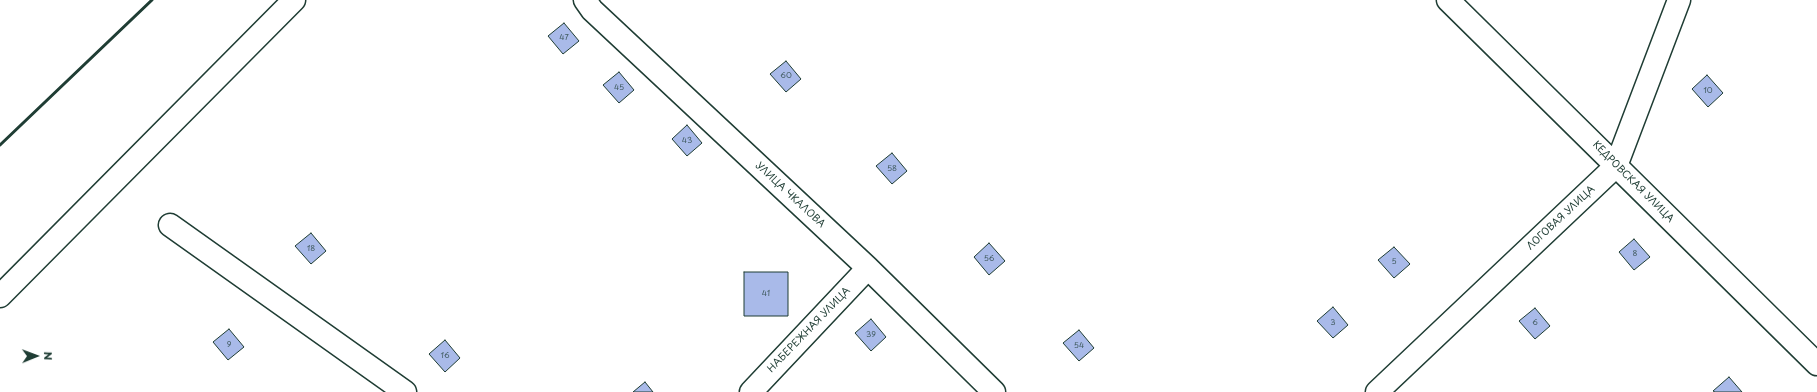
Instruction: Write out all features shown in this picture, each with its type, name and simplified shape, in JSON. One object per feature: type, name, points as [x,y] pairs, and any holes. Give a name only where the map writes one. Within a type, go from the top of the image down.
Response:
[{"type":"street","points":[[0,296],[294,0]]},
{"type":"street","name":"УЛИЦА ЧКАЛОВА","points":[[585,0],[592,10],[868,268],[994,392]]},
{"type":"street","name":"КЕДРОВСКАЯ УЛИЦА","points":[[1448,0],[1817,364]]},
{"type":"street","name":"ЛОГОВАЯ УЛИЦА","points":[[1377,392],[1616,166],[1679,0]]},
{"type":"street","points":[[170,225],[405,392]]},
{"type":"street","name":"НАБЕРЕЖНАЯ УЛИЦА","points":[[750,392],[868,268]]},
{"type":"building","points":[[564,23],[579,41],[563,54],[548,36]]},
{"type":"building","points":[[786,61],[801,79],[786,92],[770,74]]},
{"type":"building","points":[[619,72],[634,90],[619,103],[603,85]]},
{"type":"building","points":[[1707,75],[1723,93],[1708,107],[1692,89]]},
{"type":"building","points":[[687,125],[702,143],[687,156],[672,139]]},
{"type":"building","points":[[892,153],[907,171],[892,184],[876,166]]},
{"type":"building","points":[[311,233],[326,251],[311,264],[295,246]]},
{"type":"building","points":[[1634,239],[1650,257],[1634,270],[1619,252]]},
{"type":"building","points":[[989,243],[1005,261],[989,275],[974,257]]},
{"type":"building","points":[[1394,247],[1410,264],[1394,278],[1378,260]]},
{"type":"building","points":[[744,272],[788,272],[788,316],[744,316]]},
{"type":"building","points":[[1333,307],[1348,325],[1333,338],[1317,321]]},
{"type":"building","points":[[1535,308],[1550,326],[1535,339],[1519,321]]},
{"type":"building","points":[[871,319],[886,337],[871,351],[855,333]]},
{"type":"building","points":[[229,329],[244,347],[228,360],[213,342]]},
{"type":"building","points":[[1079,330],[1094,348],[1079,361],[1063,343]]},
{"type":"building","points":[[445,340],[460,358],[445,372],[429,354]]},
{"type":"building","points":[[1729,377],[1742,392],[1713,391]]},
{"type":"building","points":[[645,382],[653,392],[633,392]]},
{"type":"railway","points":[[0,145],[152,0]]}]
